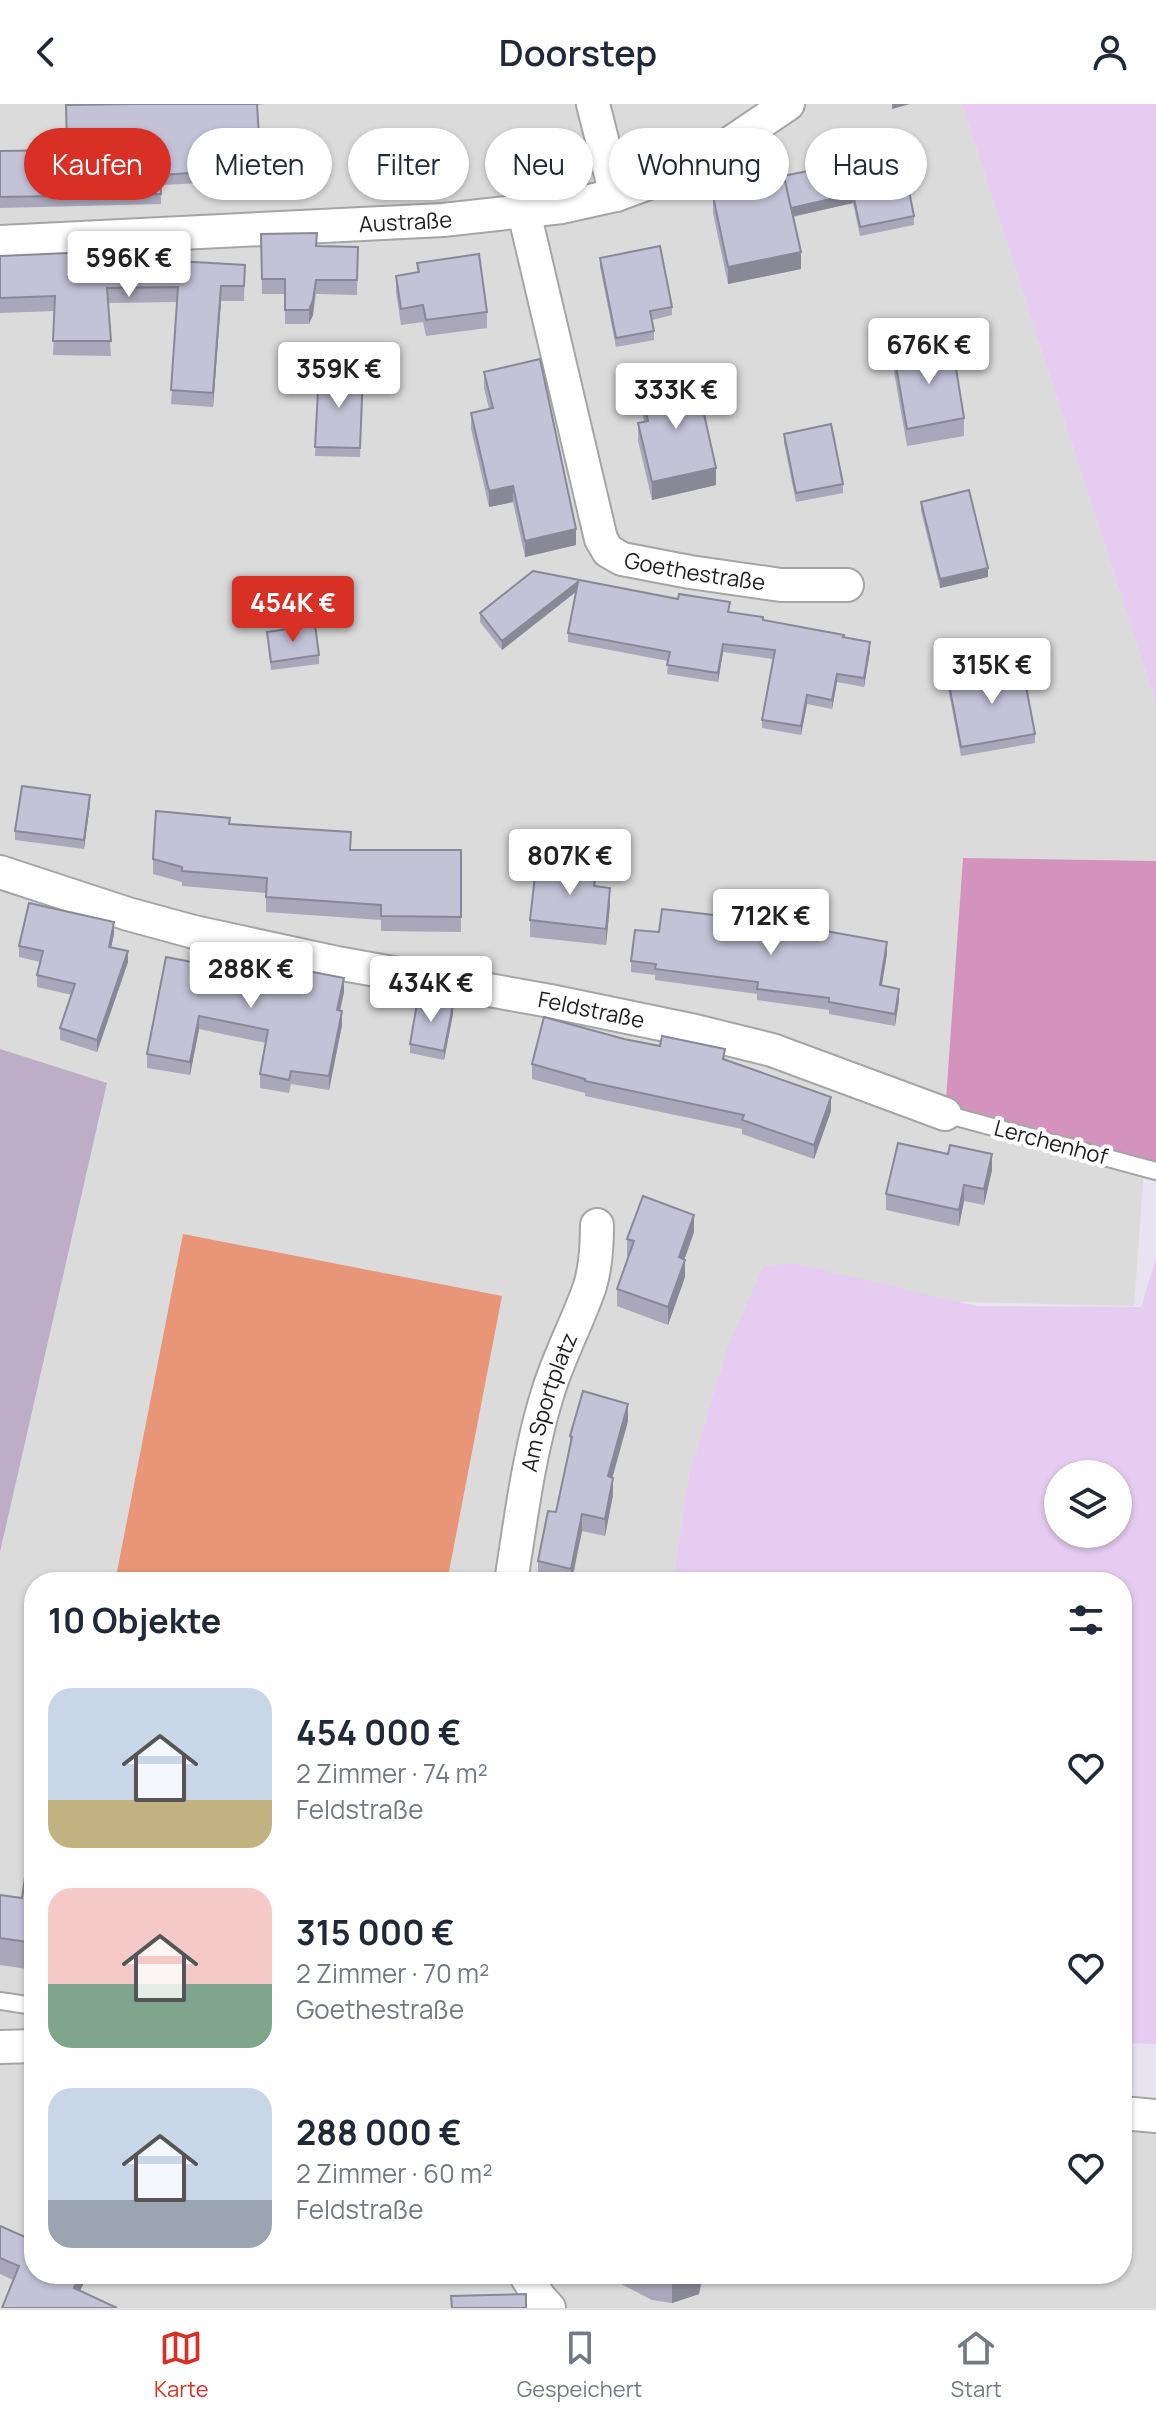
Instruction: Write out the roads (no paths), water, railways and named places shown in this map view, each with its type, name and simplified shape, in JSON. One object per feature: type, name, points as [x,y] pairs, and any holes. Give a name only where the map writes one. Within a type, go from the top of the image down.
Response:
[{"type":"street","points":[[593,104],[609,167]]},
{"type":"street","name":"Austraße","points":[[753,128],[788,104]]},
{"type":"street","name":"Austraße","points":[[0,242],[443,220],[562,207],[609,197]]},
{"type":"street","name":"Goethestraße","points":[[524,212],[601,539],[608,551],[622,559],[781,585],[847,585]]},
{"type":"street","name":"Feldstraße","points":[[0,872],[194,932],[337,963],[550,1001],[772,1050],[945,1114]]},
{"type":"street","name":"Am Sportplatz","points":[[513,1572],[533,1454],[549,1390],[590,1284],[597,1250],[597,1225]]},
{"type":"street","points":[[0,2047],[24,2046]]},
{"type":"street","points":[[1132,2114],[1156,2116]]},
{"type":"street","points":[[531,2284],[549,2308]]},
{"type":"lane","name":"Lerchenhof","points":[[945,1114],[1156,1171]]},
{"type":"lane","points":[[0,2001],[24,2005]]}]
